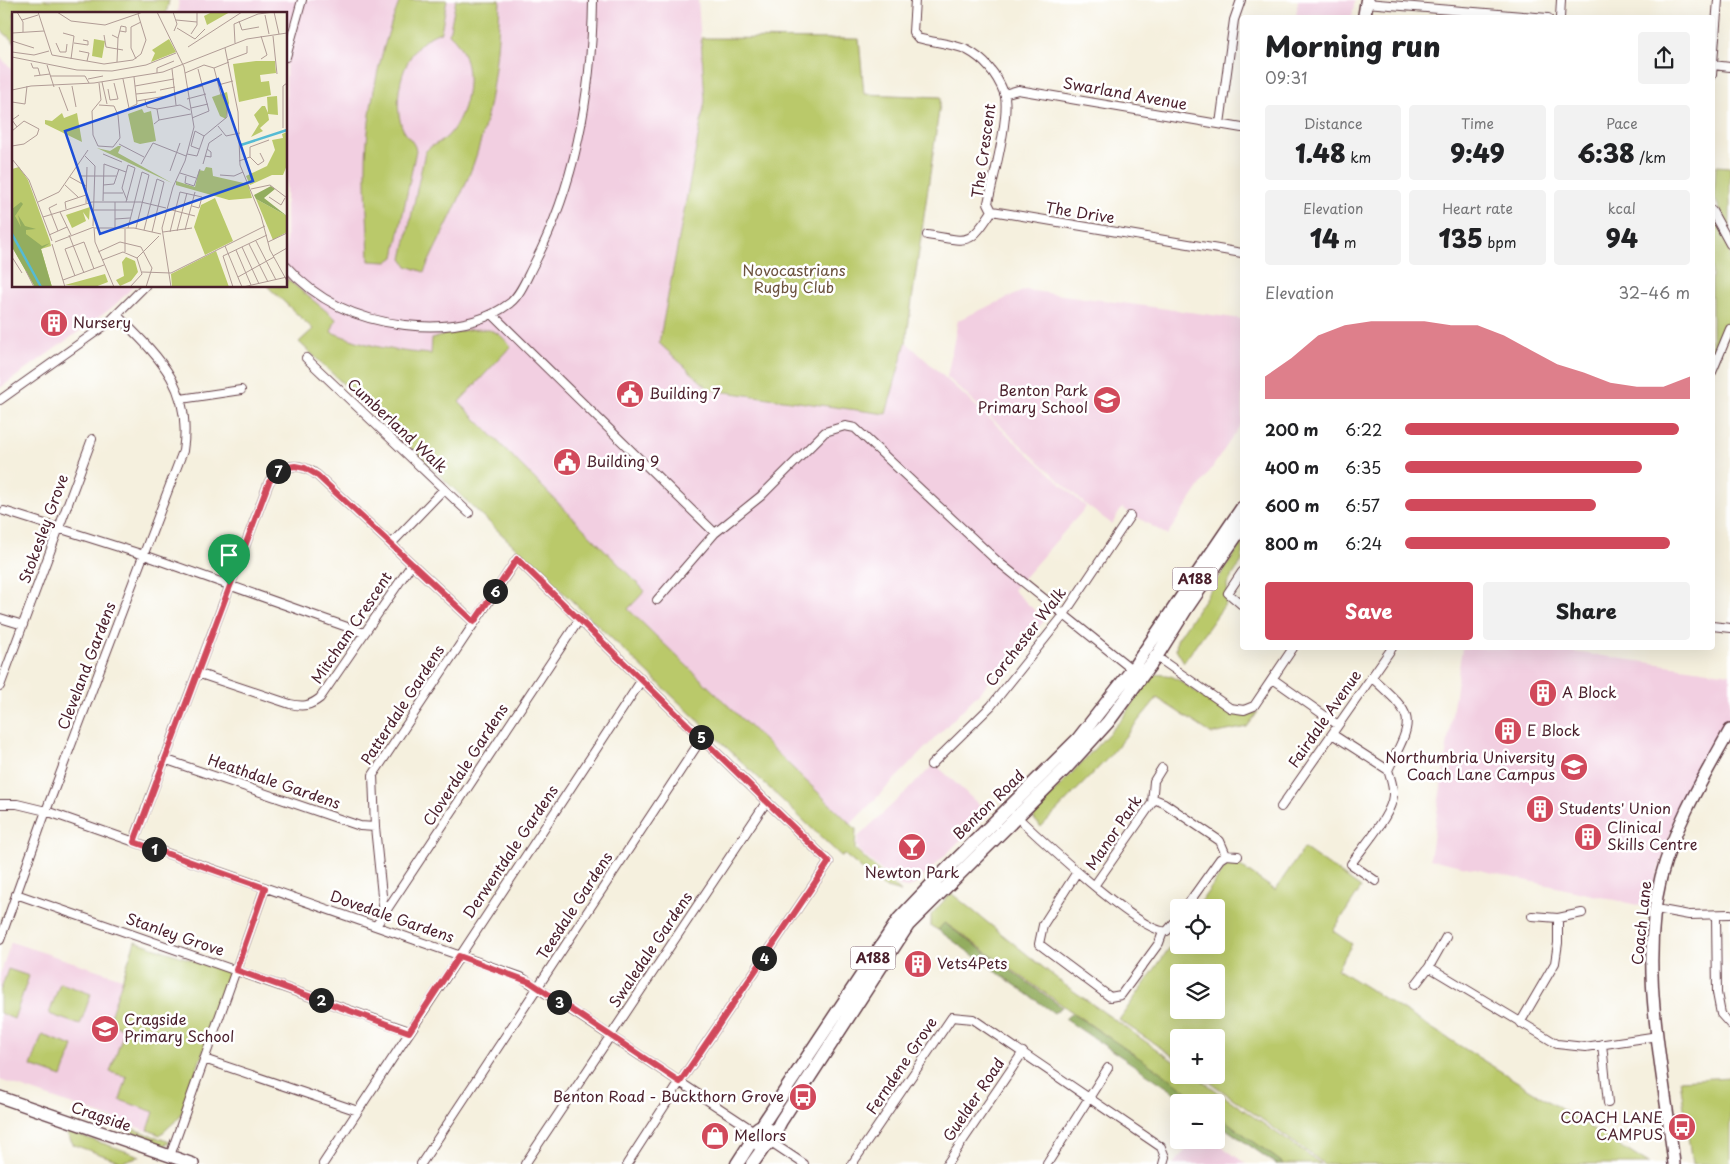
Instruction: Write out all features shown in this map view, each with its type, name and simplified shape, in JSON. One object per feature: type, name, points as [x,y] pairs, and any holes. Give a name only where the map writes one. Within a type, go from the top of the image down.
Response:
[{"type":"main road","points":[[1365,15],[1367,1]]},
{"type":"main road","name":"Benton Road","points":[[752,1164],[769,1141],[908,925],[1013,813],[1137,673],[1240,511]]},
{"type":"main road","name":"Benton Road","points":[[1151,653],[1186,609],[1240,530]]},
{"type":"main road","name":"Benton Road","points":[[737,1164],[756,1132],[899,919],[1013,813]]},
{"type":"main road","points":[[767,1128],[769,1141],[758,1146],[756,1132],[767,1128]]},
{"type":"street","points":[[288,50],[302,0]]},
{"type":"street","points":[[288,268],[300,282],[335,306],[367,319],[431,328],[474,322],[512,302],[540,252],[570,172],[588,94],[593,0]]},
{"type":"street","name":"The Crescent","points":[[915,0],[914,32],[918,38],[946,43],[980,58],[989,67],[1004,94],[1006,111],[988,203],[992,211]]},
{"type":"street","points":[[1220,124],[1234,20],[1241,0]]},
{"type":"street","points":[[1560,15],[1561,0]]},
{"type":"street","points":[[1715,39],[1718,0]]},
{"type":"street","points":[[1367,1],[1516,15]]},
{"type":"street","points":[[1715,65],[1730,67]]},
{"type":"street","name":"Swarland Avenue","points":[[1004,94],[1018,90],[1240,128]]},
{"type":"street","points":[[927,235],[964,241],[977,234],[992,211]]},
{"type":"street","name":"The Drive","points":[[992,211],[1240,253]]},
{"type":"street","points":[[1715,216],[1730,244]]},
{"type":"street","points":[[0,400],[117,315],[143,288]]},
{"type":"street","points":[[492,314],[715,533]]},
{"type":"street","name":"Cleveland Gardens","points":[[0,940],[46,811],[183,451],[185,430],[181,399],[173,378],[162,361],[117,315]]},
{"type":"street","points":[[1715,365],[1730,329]]},
{"type":"street","name":"Cumberland Walk","points":[[306,358],[470,513]]},
{"type":"street","points":[[181,399],[240,390]]},
{"type":"street","points":[[657,600],[715,533],[761,496],[825,432],[845,426],[854,428],[864,436],[958,522],[996,560],[1063,616],[1137,673]]},
{"type":"street","name":"Stokesley Grove","points":[[0,686],[92,438]]},
{"type":"street","points":[[134,842],[229,585],[269,482],[277,472],[288,466],[305,468],[317,475],[474,622]]},
{"type":"street","points":[[391,544],[444,489]]},
{"type":"street","points":[[4,511],[144,555],[364,632]]},
{"type":"street","name":"Corchester Walk","points":[[931,765],[991,706],[1063,616],[1130,516]]},
{"type":"street","name":"Patterdale Gardens","points":[[384,915],[372,780],[375,770],[517,559],[579,620]]},
{"type":"street","name":"Mitcham Crescent","points":[[198,673],[290,704],[302,706],[312,704],[320,698],[412,564]]},
{"type":"street","points":[[1240,575],[1228,594],[1240,603]]},
{"type":"street","points":[[0,618],[23,625]]},
{"type":"street","points":[[579,620],[829,862],[680,1082],[627,1164]]},
{"type":"street","name":"Cloverdale Gardens","points":[[376,926],[579,620]]},
{"type":"street","points":[[1715,626],[1730,628]]},
{"type":"street","points":[[1151,653],[1230,708],[1244,710],[1254,706],[1292,650]]},
{"type":"street","name":"Fairdale Avenue","points":[[1281,807],[1391,650]]},
{"type":"street","points":[[1371,677],[1398,701],[1407,715],[1408,732],[1388,770]]},
{"type":"street","points":[[1273,679],[1338,726]]},
{"type":"street","name":"Derwentdale Gardens","points":[[323,1164],[642,681]]},
{"type":"street","name":"Coach Lane","points":[[1674,1164],[1658,1036],[1651,953],[1656,909],[1661,878],[1677,829],[1730,730]]},
{"type":"street","points":[[1332,734],[1388,770],[1393,784],[1392,801],[1386,814],[1351,864],[1376,881]]},
{"type":"street","name":"Teesdale Gardens","points":[[421,1164],[702,738]]},
{"type":"street","name":"Heathdale Gardens","points":[[164,759],[360,826],[375,827]]},
{"type":"street","points":[[1154,798],[1154,781],[1162,768]]},
{"type":"street","name":"Manor Park","points":[[1094,886],[1154,798],[1220,840],[1226,855]]},
{"type":"street","name":"Swaledale Gardens","points":[[525,1164],[767,801]]},
{"type":"street","name":"Dovedale Gardens","points":[[0,804],[17,804],[46,811],[521,977],[756,1132]]},
{"type":"street","name":"Manor Park","points":[[1013,813],[1094,886],[1154,929],[1162,932],[1170,928]]},
{"type":"street","points":[[1192,899],[1218,861],[1226,855],[1238,856]]},
{"type":"street","name":"Manor Park","points":[[1077,872],[1042,926],[1039,944],[1110,997],[1122,995],[1159,943],[1162,932]]},
{"type":"street","points":[[170,1156],[265,888]]},
{"type":"street","name":"Stanley Grove","points":[[16,894],[409,1032]]},
{"type":"street","points":[[1656,909],[1689,915],[1716,916],[1730,914]]},
{"type":"street","points":[[1532,916],[1558,918],[1582,913]]},
{"type":"street","points":[[1716,916],[1717,994],[1721,1014],[1730,1024]]},
{"type":"street","points":[[1520,1023],[1555,963],[1558,918]]},
{"type":"street","points":[[1416,984],[1429,967],[1446,937]]},
{"type":"street","points":[[1429,967],[1557,1044],[1585,1047],[1658,1036]]},
{"type":"street","name":"Ferndene Grove","points":[[852,1164],[952,1017],[974,1019],[1088,1096],[1161,1147],[1164,1157],[1163,1164]]},
{"type":"street","points":[[1602,1044],[1608,1103]]},
{"type":"street","name":"Guelder Road","points":[[947,1164],[1023,1052]]},
{"type":"street","points":[[204,1059],[358,1111]]},
{"type":"street","points":[[1047,1164],[1088,1096],[1108,1068]]},
{"type":"street","name":"Cragside","points":[[0,1097],[193,1164]]},
{"type":"street","points":[[769,1141],[804,1164]]},
{"type":"shaded area","points":[[179,0],[698,0],[705,101],[659,343],[710,391],[886,414],[906,342],[1086,507],[1013,590],[1045,620],[978,694],[851,824],[353,343],[313,329],[269,288],[288,288],[288,12],[177,12]]},
{"type":"shaded area","points":[[1298,0],[1355,0],[1352,15],[1296,15]]},
{"type":"shaded area","points":[[0,57],[12,69],[12,288],[132,288],[113,307],[0,388]]},
{"type":"shaded area","name":"Benton Park Primary School","points":[[1025,290],[1240,319],[1240,426],[1167,535],[1122,508],[1112,524],[1086,505],[947,377],[958,320]]},
{"type":"shaded area","name":"Northumbria University Coach Lane Campus","points":[[1462,650],[1560,650],[1730,674],[1730,737],[1718,738],[1672,830],[1646,907],[1430,859]]},
{"type":"shaded area","points":[[935,764],[988,813],[916,884],[908,888],[901,887],[860,852],[857,846],[858,837]]},
{"type":"shaded area","name":"Cragside Primary School","points":[[11,942],[122,978],[180,1117],[160,1135],[0,1080],[0,974]]},
{"type":"shaded area","points":[[1187,1149],[1225,1149],[1246,1164],[1173,1164]]},
{"type":"green space","points":[[0,0],[169,0],[166,12],[12,12],[12,40],[0,29]]},
{"type":"green space","points":[[400,0],[447,0],[441,32],[429,37],[419,45],[405,68],[401,81],[398,107],[401,125],[413,142],[416,150],[394,257],[387,262],[369,261],[366,171],[369,123],[374,87]]},
{"type":"green space","points":[[456,0],[500,0],[496,63],[480,145],[468,178],[424,272],[407,266],[402,259],[425,152],[431,146],[445,139],[452,131],[467,95],[468,81],[464,55],[458,44],[449,34]]},
{"type":"green space","name":"Novocastrians Rugby Club","points":[[701,38],[859,39],[864,94],[941,97],[906,342],[886,414],[710,390],[659,343],[705,101]]},
{"type":"green space","points":[[1716,166],[1730,167],[1730,231],[1715,199]]},
{"type":"green space","points":[[1715,216],[1730,244],[1730,329],[1715,365]]},
{"type":"green space","points":[[288,280],[336,319],[331,332],[368,344],[431,354],[432,339],[455,332],[474,329],[491,330],[504,339],[511,346],[459,402],[645,591],[628,609],[856,829],[855,849],[901,892],[883,887],[845,855],[841,856],[299,342],[313,329],[269,288],[288,288]]},
{"type":"green space","points":[[1240,546],[1240,564],[1227,584],[1228,600],[1184,662],[1176,649],[1177,640]]},
{"type":"green space","points":[[1153,674],[1173,677],[1213,704],[1234,713],[1258,712],[1247,727],[1212,734],[1157,698],[1106,760],[1041,827],[1034,819],[1034,814],[1122,719]]},
{"type":"green space","points":[[1304,848],[1361,888],[1333,931],[1352,944],[1337,969],[1649,1164],[1324,1164],[1213,1084],[1225,1084],[1225,1029],[1170,1029],[1170,1054],[1119,1020],[1170,947],[1170,954],[1225,954],[1225,899],[1203,899],[1227,865],[1237,864],[1275,890]]},
{"type":"green space","points":[[951,893],[1065,985],[1170,1059],[1170,1080],[945,923],[938,930],[931,926],[931,915]]},
{"type":"green space","points":[[944,923],[1062,1007],[1054,1013],[938,930]]},
{"type":"green space","points":[[135,941],[231,973],[180,1117],[160,1135],[148,1130],[154,1112],[120,1100],[127,1077],[110,1072],[125,1029],[108,1023]]},
{"type":"green space","points":[[8,969],[29,976],[14,1019],[0,1013],[0,992]]},
{"type":"green space","points":[[60,983],[91,994],[80,1025],[49,1014]]},
{"type":"green space","points":[[1072,1013],[1170,1078],[1170,1084],[1178,1084],[1191,1094],[1177,1094],[1065,1019]]},
{"type":"green space","points":[[42,1035],[73,1046],[62,1077],[31,1066]]},
{"type":"green space","points":[[1730,1077],[1730,1164],[1692,1164],[1680,1080]]},
{"type":"green space","points":[[1175,1084],[1207,1084],[1221,1094],[1190,1094]]},
{"type":"green space","points":[[1225,1097],[1321,1164],[1284,1164],[1225,1121]]},
{"type":"green space","points":[[105,1119],[170,1142],[163,1146],[148,1142],[148,1138],[105,1123]]},
{"type":"green space","points":[[1225,1121],[1284,1164],[1276,1164],[1225,1128]]},
{"type":"green space","points":[[64,1130],[140,1156],[122,1162],[74,1145]]},
{"type":"place","name":"Nursery","points":[[54,323]]},
{"type":"place","name":"Building 7","points":[[630,394]]},
{"type":"place","name":"Benton Park Primary School","points":[[1107,400]]},
{"type":"place","name":"Building 9","points":[[567,462]]},
{"type":"place","name":"A Block","points":[[1543,693]]},
{"type":"place","name":"E Block","points":[[1508,731]]},
{"type":"place","name":"Northumbria University Coach Lane Campus","points":[[1574,767]]},
{"type":"place","name":"Students' Union","points":[[1540,809]]},
{"type":"place","name":"Clinical Skills Centre","points":[[1588,837]]},
{"type":"place","name":"Newton Park","points":[[912,847]]},
{"type":"place","name":"Vets4Pets","points":[[918,964]]},
{"type":"place","name":"Cragside Primary School","points":[[105,1029]]},
{"type":"place","name":"Benton Road - Buckthorn Grove","points":[[803,1097]]},
{"type":"place","name":"COACH LANE CAMPUS","points":[[1682,1127]]},
{"type":"place","name":"Mellors","points":[[715,1136]]},
{"type":"route","points":[[288,466],[300,466],[317,475],[474,622],[517,559],[829,862],[680,1082],[530,982],[521,977],[459,956],[409,1032],[236,970],[265,888],[134,842],[229,585],[269,482],[277,472],[288,466]]}]
